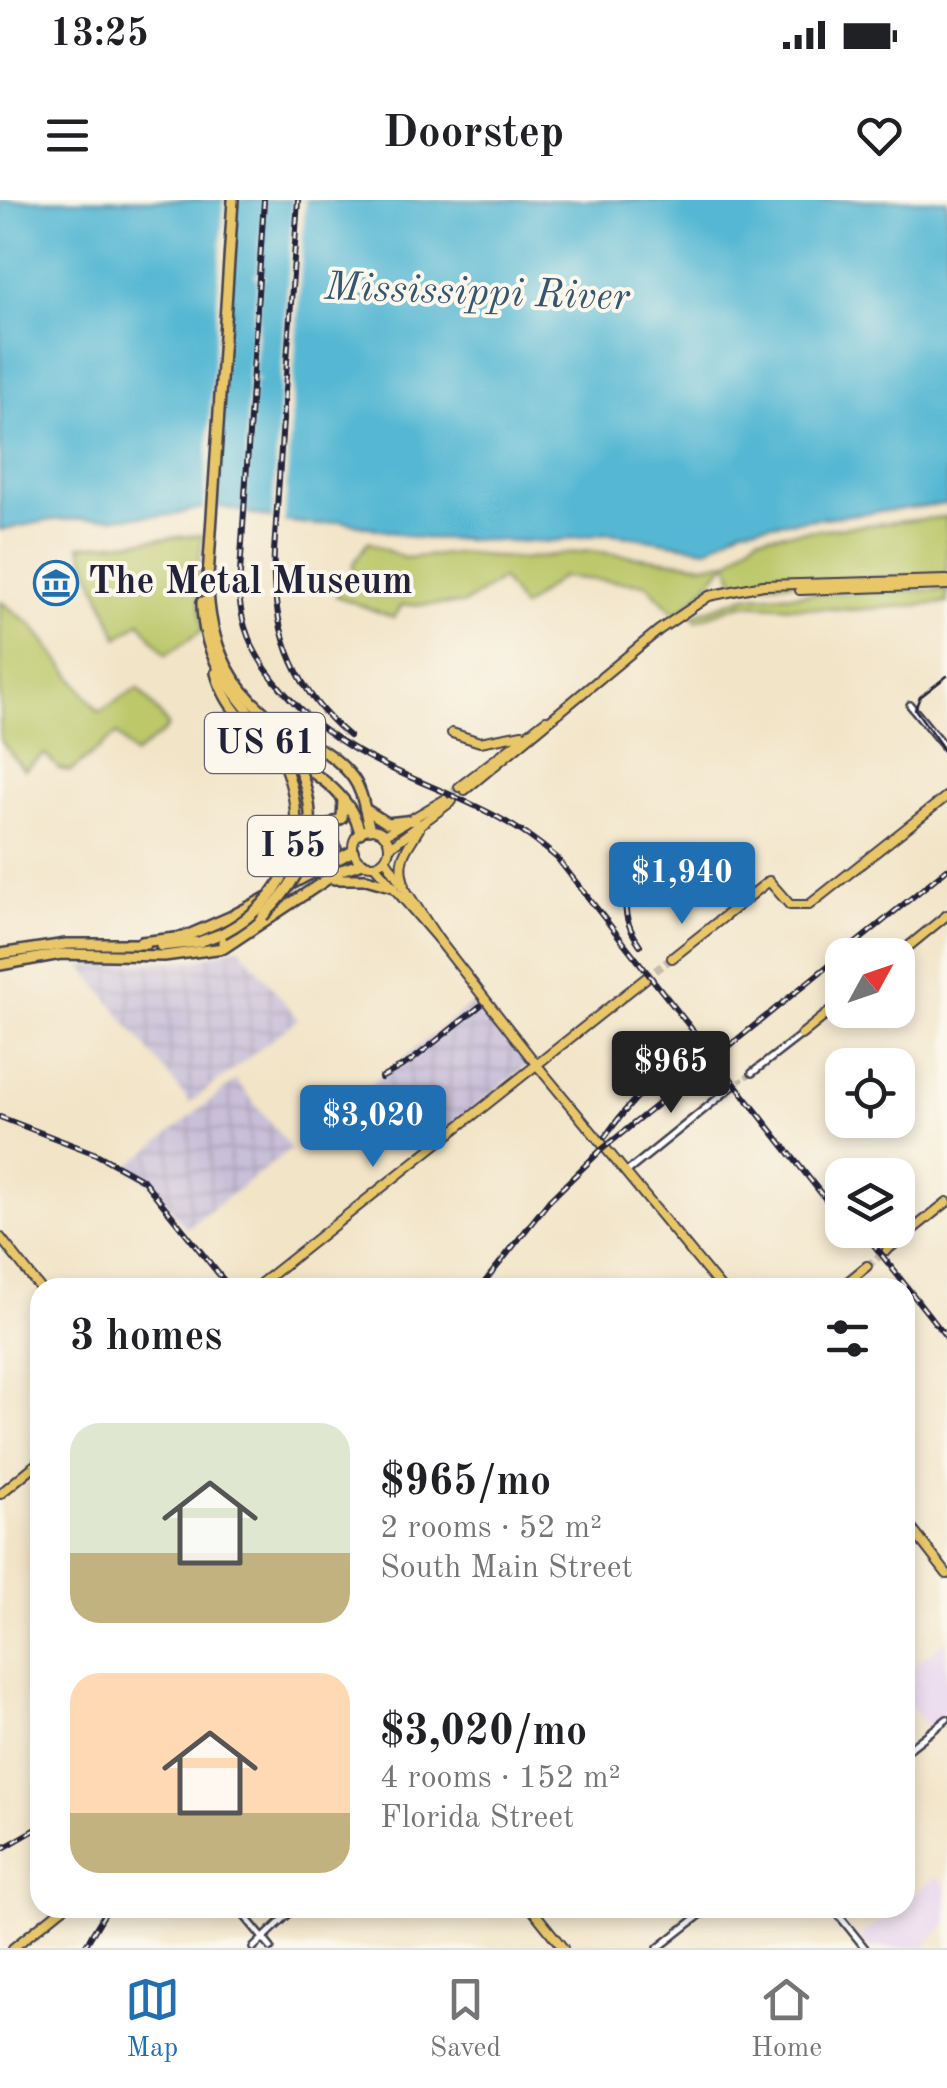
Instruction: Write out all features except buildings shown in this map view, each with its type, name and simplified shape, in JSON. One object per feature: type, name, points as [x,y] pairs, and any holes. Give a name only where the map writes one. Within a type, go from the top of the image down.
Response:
[{"type":"highway","name":"I 55","points":[[0,954],[66,944],[141,942],[168,946],[223,932],[267,898],[291,856],[296,829],[294,784],[270,736],[214,666],[206,621],[230,200]]},
{"type":"highway","name":"I 55","points":[[0,965],[61,954],[164,956],[213,950],[263,916],[295,880],[312,824],[304,774],[288,742],[228,672],[209,638]]},
{"type":"highway","name":"US 61","points":[[214,666],[220,690],[250,728],[342,798],[365,831]]},
{"type":"highway","name":"US 61","points":[[260,711],[331,755],[356,782],[364,808],[365,831]]},
{"type":"highway","points":[[328,867],[336,849],[325,830],[342,818],[342,798]]},
{"type":"highway","points":[[364,808],[387,823],[419,822]]},
{"type":"highway","points":[[141,942],[184,936],[328,867],[353,851]]},
{"type":"highway","points":[[213,950],[238,941],[348,866],[362,863]]},
{"type":"highway","points":[[331,880],[366,878],[394,888]]},
{"type":"main road","points":[[550,719],[530,730],[462,789],[606,675],[682,612],[725,591],[763,584],[947,583]]},
{"type":"main road","points":[[452,733],[464,740],[488,742],[530,730]]},
{"type":"main road","points":[[672,958],[769,881],[790,905],[804,908],[947,796]]},
{"type":"main road","points":[[375,866],[386,860],[390,847],[448,800]]},
{"type":"main road","points":[[419,822],[384,834],[365,831],[353,851],[362,863],[375,866],[438,939],[713,1278]]},
{"type":"main road","points":[[407,892],[399,866],[419,822]]},
{"type":"main road","points":[[384,834],[390,847]]},
{"type":"main road","points":[[386,860],[438,939]]},
{"type":"main road","points":[[915,941],[947,915]]},
{"type":"main road","points":[[268,1278],[646,978]]},
{"type":"main road","points":[[801,1035],[825,1016]]},
{"type":"main road","points":[[887,1250],[947,1202]]},
{"type":"main road","points":[[0,1238],[32,1278]]},
{"type":"main road","points":[[852,1278],[867,1266]]},
{"type":"main road","points":[[0,1494],[30,1469]]},
{"type":"main road","points":[[915,1533],[947,1574]]},
{"type":"main road","points":[[13,1948],[50,1918]]},
{"type":"main road","points":[[538,1918],[563,1948]]},
{"type":"street","points":[[910,704],[947,750]]},
{"type":"street","points":[[752,1073],[801,1035]]},
{"type":"street","points":[[628,1171],[734,1086]]},
{"type":"street","points":[[915,1744],[947,1719]]},
{"type":"street","points":[[246,1918],[270,1948]]},
{"type":"street","points":[[253,1948],[285,1918]]},
{"type":"street","points":[[658,1948],[697,1918]]},
{"type":"street","points":[[841,1918],[865,1948]]},
{"type":"shaded area","points":[[239,946],[298,1019],[190,1103],[81,965],[196,960]]},
{"type":"shaded area","points":[[478,999],[530,1063],[418,1152],[367,1088]]},
{"type":"shaded area","points":[[236,1080],[291,1149],[186,1228],[153,1185],[127,1168]]},
{"type":"shaded area","points":[[947,1639],[947,1715],[929,1729],[915,1712],[915,1664]]},
{"type":"shaded area","points":[[937,1876],[947,1888],[947,1923],[925,1948],[869,1948],[860,1937],[884,1918],[915,1918],[915,1893]]},
{"type":"green space","points":[[947,517],[947,575],[735,585],[728,562],[698,596],[675,614],[646,584],[561,577],[522,608],[502,579],[464,604],[402,605],[394,618],[336,596],[341,579],[353,577],[353,564],[368,542],[404,558],[461,553],[521,559],[590,551],[705,565],[729,561],[758,536]]},
{"type":"green space","points":[[202,535],[197,588],[203,630],[166,655],[140,622],[118,638],[80,546]]},
{"type":"green space","points":[[947,589],[947,603],[852,610],[741,604],[696,621],[693,615],[746,596]]},
{"type":"green space","points":[[0,601],[32,625],[99,712],[138,688],[168,725],[166,730],[134,755],[117,734],[71,771],[59,769],[45,754],[24,770],[0,740]]},
{"type":"water","name":"Mississippi River","points":[[0,200],[947,200],[947,504],[743,527],[707,549],[609,533],[546,542],[418,538],[341,521],[318,525],[284,521],[213,505],[173,515],[52,520],[0,530]]},
{"type":"pier","points":[[224,200],[237,200],[213,510],[204,512]]},
{"type":"pier","points":[[263,200],[261,274],[266,277],[261,279],[254,377],[261,380],[254,382],[245,516],[248,379],[258,278],[253,275],[258,274]]},
{"type":"pier","points":[[293,200],[305,200],[284,526],[272,522]]},
{"type":"tunnel","points":[[444,800],[459,787]]},
{"type":"tunnel","points":[[646,978],[672,958]]},
{"type":"tunnel","points":[[733,1086],[752,1073]]},
{"type":"tunnel","points":[[867,1266],[887,1250]]},
{"type":"tram line","points":[[947,676],[920,697],[915,709],[947,754]]},
{"type":"railway","points":[[264,200],[239,589],[245,626],[259,659],[306,714],[340,741],[487,811],[557,858],[825,1198]]},
{"type":"railway","points":[[298,200],[274,552],[276,605],[299,676],[329,718],[349,736]]},
{"type":"railway","points":[[640,945],[629,924],[626,904],[632,885],[647,866]]},
{"type":"railway","points":[[488,1278],[549,1201],[600,1151],[947,869]]},
{"type":"railway","points":[[381,1078],[411,1061],[480,1006]]},
{"type":"railway","points":[[605,1137],[634,1100],[658,1080],[686,1068],[702,1067]]},
{"type":"railway","points":[[0,1117],[96,1154],[143,1180],[222,1278]]},
{"type":"railway","points":[[876,1248],[900,1278]]},
{"type":"railway","points":[[915,1297],[947,1338]]},
{"type":"railway","points":[[0,1850],[30,1833]]},
{"type":"railway","points":[[84,1948],[102,1918]]},
{"type":"place","name":"The Metal Museum","points":[[56,583]]}]
